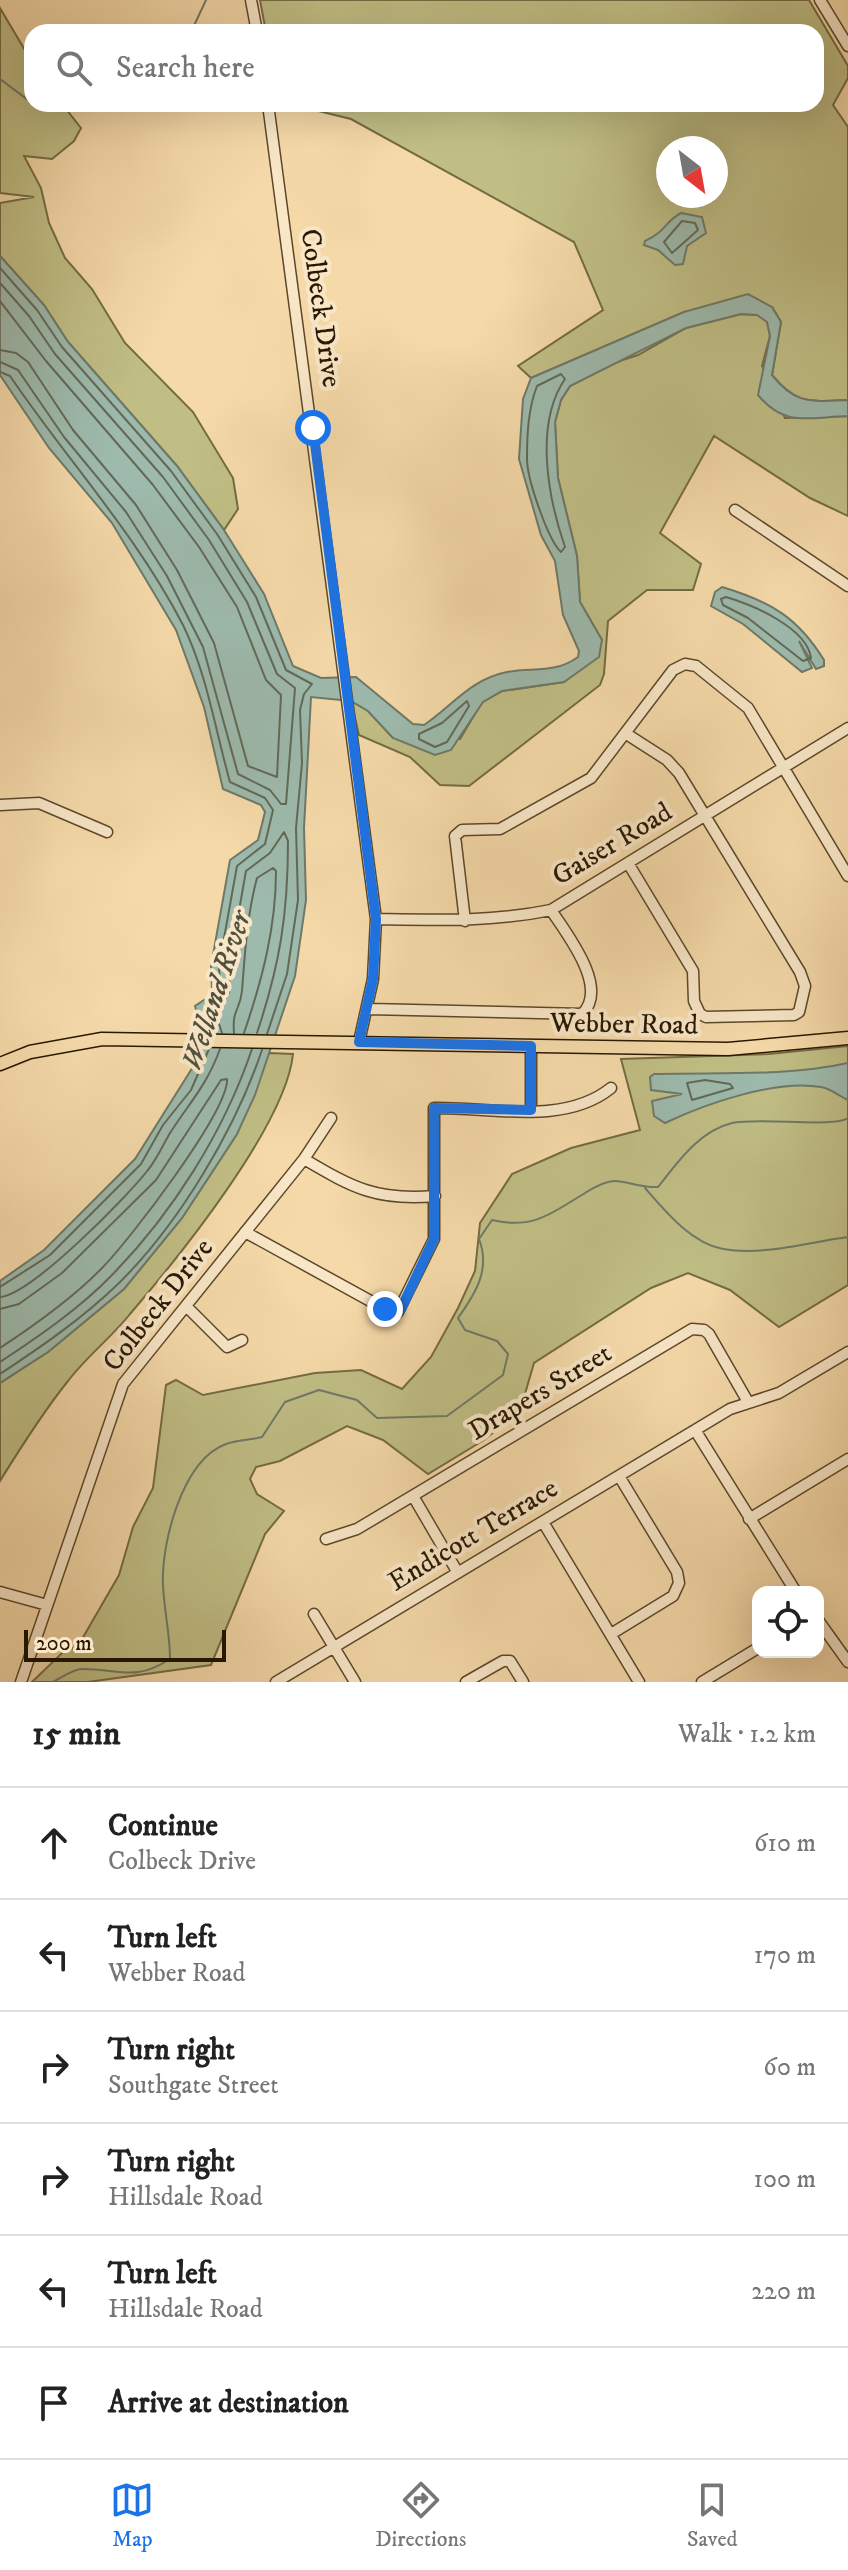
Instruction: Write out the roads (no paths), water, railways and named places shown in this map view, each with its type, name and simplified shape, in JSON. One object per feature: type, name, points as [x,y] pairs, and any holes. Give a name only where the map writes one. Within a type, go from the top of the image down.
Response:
[{"type":"main road","name":"Webber Road","points":[[0,1064],[63,1045],[102,1039],[728,1049],[848,1038]]},
{"type":"main road","name":"Webber Road","points":[[0,1071],[63,1045]]},
{"type":"street","points":[[251,0],[256,24]]},
{"type":"street","points":[[820,0],[848,46]]},
{"type":"street","name":"Colbeck Drive","points":[[269,112],[376,919],[369,1009],[359,1042]]},
{"type":"street","points":[[735,510],[848,586]]},
{"type":"street","points":[[465,921],[455,836],[462,830],[500,829],[561,796],[598,771],[673,670],[690,664],[748,708],[848,876]]},
{"type":"street","name":"Gaiser Road","points":[[376,919],[465,921],[513,918],[551,910],[848,728]]},
{"type":"street","points":[[625,733],[673,766],[705,816],[800,972],[805,986],[799,1012],[794,1015],[735,1017],[700,1014],[695,1009],[693,971],[628,863]]},
{"type":"street","points":[[0,805],[39,803],[107,832]]},
{"type":"street","points":[[369,1009],[582,1014],[590,1003],[588,970],[551,910]]},
{"type":"street","points":[[531,1046],[531,1110]]},
{"type":"street","points":[[245,1232],[385,1309],[398,1312],[434,1239],[434,1108],[531,1110],[581,1106],[611,1088]]},
{"type":"street","name":"Colbeck Drive","points":[[21,1682],[123,1384],[304,1159],[331,1118]]},
{"type":"street","points":[[304,1159],[367,1193],[408,1198],[435,1196]]},
{"type":"street","points":[[186,1306],[227,1347],[242,1340]]},
{"type":"street","name":"Drapers Street","points":[[326,1539],[357,1529],[692,1329],[704,1330],[709,1334],[748,1402]]},
{"type":"street","name":"Endicott Terrace","points":[[281,1681],[695,1430],[748,1402],[779,1393],[848,1352]]},
{"type":"street","points":[[695,1430],[792,1586]]},
{"type":"street","points":[[749,1519],[848,1459]]},
{"type":"street","points":[[611,1634],[669,1598],[679,1583],[677,1572],[619,1476]]},
{"type":"street","points":[[413,1496],[458,1573]]},
{"type":"street","points":[[543,1522],[639,1682]]},
{"type":"street","points":[[0,1592],[47,1605]]},
{"type":"street","points":[[314,1614],[355,1682]]},
{"type":"street","points":[[824,1628],[848,1662]]},
{"type":"street","points":[[702,1682],[752,1652]]},
{"type":"street","points":[[466,1682],[503,1661],[510,1661],[523,1682]]},
{"type":"water","points":[[681,213],[702,217],[706,233],[687,246],[683,264],[675,265],[658,250],[644,245]]},
{"type":"water","name":"Welland River","points":[[0,256],[44,305],[68,342],[177,466],[224,530],[264,594],[293,666],[321,678],[356,677],[413,724],[424,725],[472,687],[494,676],[561,666],[578,657],[579,651],[563,615],[555,561],[541,535],[519,459],[523,399],[531,378],[684,312],[748,294],[772,307],[781,322],[772,375],[789,392],[806,400],[848,400],[848,416],[788,416],[768,405],[758,395],[770,336],[767,322],[757,315],[741,314],[686,328],[570,386],[561,400],[555,422],[558,478],[577,556],[580,602],[602,640],[599,657],[564,682],[502,691],[483,702],[451,750],[435,755],[393,738],[368,711],[351,701],[311,697],[304,828],[306,900],[295,976],[255,1095],[237,1134],[182,1218],[124,1289],[48,1352],[0,1383],[0,1281],[44,1250],[135,1159],[196,1062],[204,1039],[195,1006],[207,998],[212,989],[211,966],[230,860],[258,840],[265,812],[261,805],[223,789],[204,707],[176,630],[112,523],[49,448],[0,375]]},
{"type":"water","points":[[722,587],[782,613],[814,645],[824,660],[824,666],[816,669],[799,641],[812,668],[802,672],[743,624],[711,606],[715,592]]},
{"type":"water","points":[[848,1063],[848,1100],[831,1090],[803,1085],[741,1095],[665,1123],[654,1116],[652,1101],[682,1094],[651,1090],[650,1077],[654,1074],[776,1072]]},
{"type":"waterway","points":[[195,24],[206,0]]},
{"type":"waterway","points":[[0,79],[24,97]]},
{"type":"waterway","points":[[53,1682],[78,1669],[128,1673],[147,1670],[170,1659],[163,1568],[177,1505],[197,1467],[211,1453],[226,1444],[262,1437],[285,1402],[319,1390],[357,1400],[377,1418],[447,1416],[503,1375],[508,1354],[497,1341],[465,1330],[458,1318],[479,1281],[483,1261],[479,1239],[492,1220],[519,1223],[542,1218],[611,1181],[658,1187],[699,1140],[732,1123],[828,1122],[848,1118]]},
{"type":"waterway","points":[[645,1188],[690,1233],[711,1246],[723,1249],[770,1250],[848,1237]]}]
